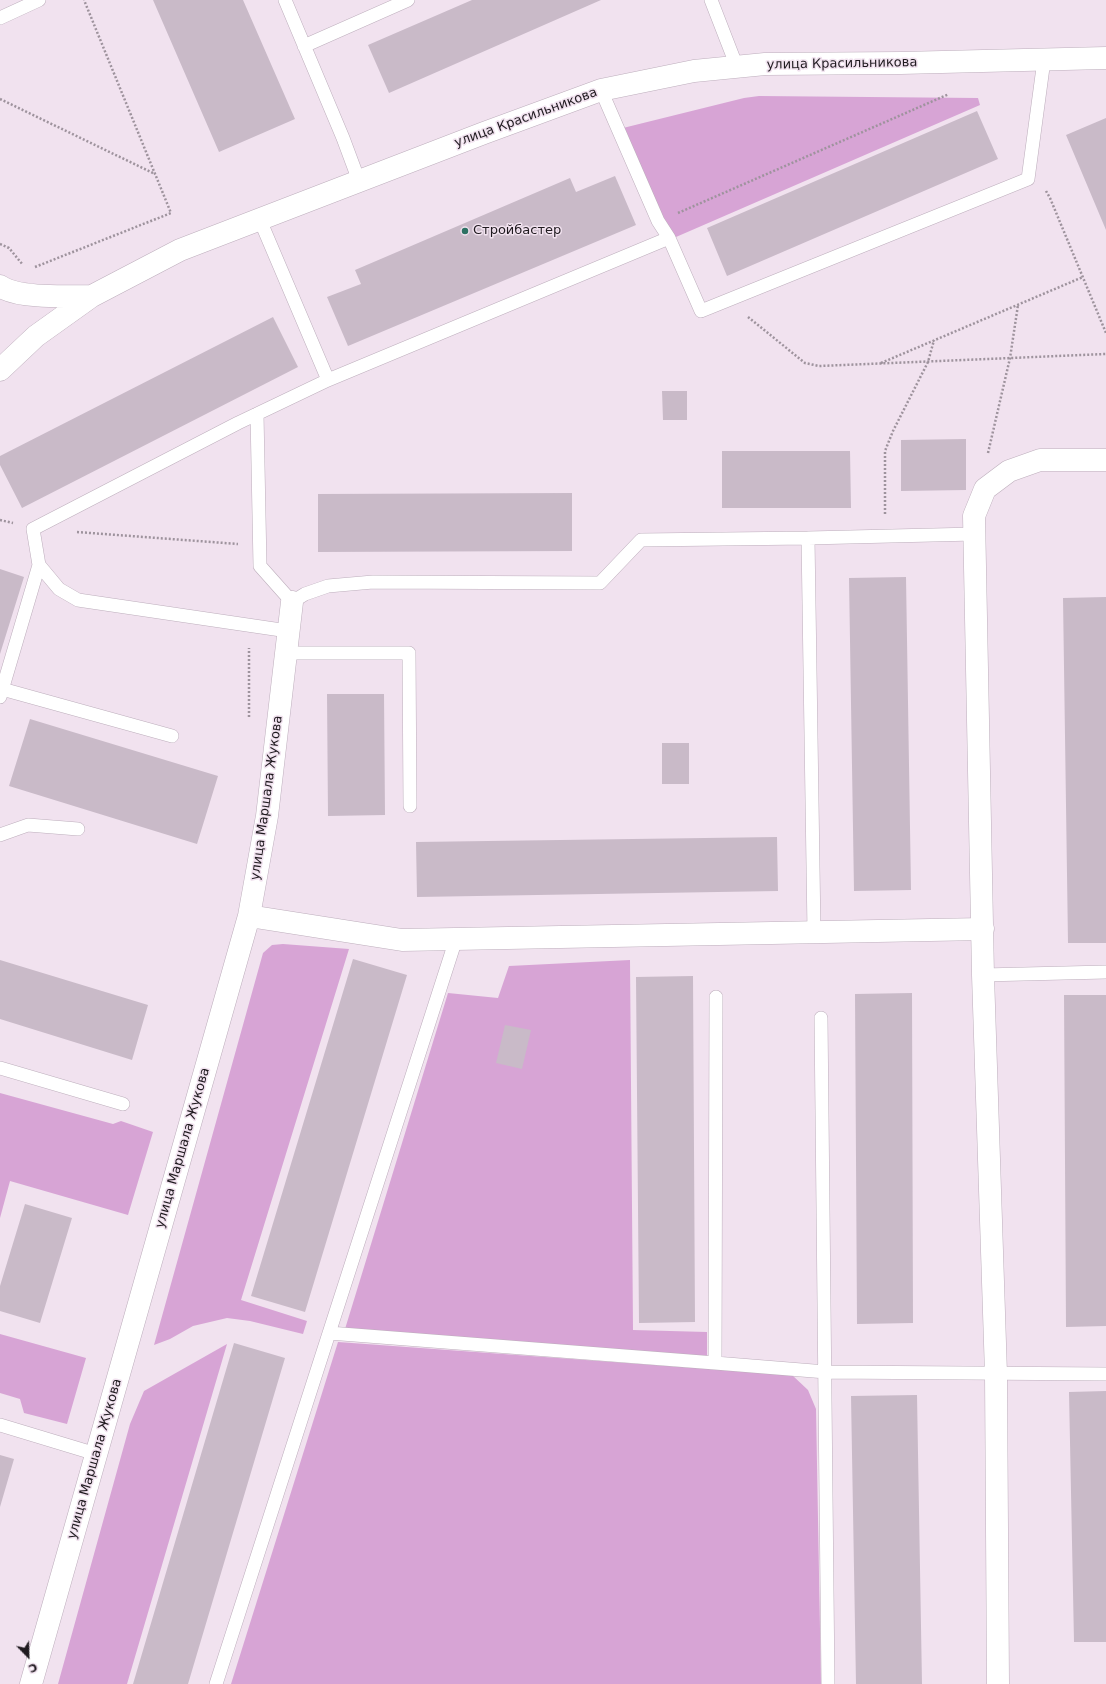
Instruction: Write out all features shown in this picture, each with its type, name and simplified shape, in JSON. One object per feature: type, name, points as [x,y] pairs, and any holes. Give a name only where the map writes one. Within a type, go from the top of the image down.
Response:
[{"type":"street","name":"улица Красильникова","points":[[0,370],[36,336],[92,296],[180,250],[484,133],[601,90],[694,71],[765,64],[1106,58]]},
{"type":"street","points":[[0,286],[5,290],[35,295],[92,296]]},
{"type":"street","points":[[998,1684],[996,1374],[983,975],[974,516],[985,489],[1010,471],[1040,460],[1106,460]]},
{"type":"street","name":"улица Маршала Жукова","points":[[31,1684],[249,916],[267,816],[292,602]]},
{"type":"street","points":[[249,916],[402,940],[983,928]]},
{"type":"lane","points":[[0,18],[39,0]]},
{"type":"lane","points":[[285,0],[343,138],[359,181]]},
{"type":"lane","points":[[304,46],[408,0]]},
{"type":"lane","points":[[711,0],[737,67]]},
{"type":"lane","points":[[601,90],[658,222],[669,238],[701,311],[1028,179],[1044,60]]},
{"type":"lane","points":[[260,220],[328,380]]},
{"type":"lane","points":[[172,736],[1,693],[39,565],[33,529],[257,414],[328,380],[669,238]]},
{"type":"lane","points":[[257,414],[260,566],[292,602],[305,594],[328,586],[373,582],[600,583],[641,540],[975,534]]},
{"type":"lane","points":[[808,538],[814,932]]},
{"type":"lane","points":[[39,565],[59,588],[78,600],[288,631]]},
{"type":"lane","points":[[285,653],[409,654],[410,806]]},
{"type":"lane","points":[[0,835],[28,825],[78,829]]},
{"type":"lane","points":[[216,1684],[456,939]]},
{"type":"lane","points":[[983,975],[1106,972]]},
{"type":"lane","points":[[715,1363],[716,997]]},
{"type":"lane","points":[[821,1018],[826,1372],[828,1684]]},
{"type":"lane","points":[[0,1068],[123,1104]]},
{"type":"lane","points":[[329,1333],[826,1372],[1106,1374]]},
{"type":"lane","points":[[0,1425],[96,1454]]},
{"type":"path","points":[[32,268],[171,213],[84,0]]},
{"type":"path","points":[[658,222],[949,94]]},
{"type":"path","points":[[0,99],[155,174]]},
{"type":"path","points":[[1028,179],[1042,186],[1050,198],[1106,334]]},
{"type":"path","points":[[0,244],[9,248],[21,264],[26,266]]},
{"type":"path","points":[[879,364],[1083,277]]},
{"type":"path","points":[[728,301],[805,363],[819,366],[1106,354]]},
{"type":"path","points":[[985,489],[989,448],[1010,358],[1018,305]]},
{"type":"path","points":[[885,536],[885,451],[928,362],[934,340]]},
{"type":"path","points":[[33,529],[260,546]]},
{"type":"path","points":[[249,625],[249,720]]},
{"type":"shaded area","points":[[759,96],[978,98],[980,105],[676,237],[661,216],[623,128],[744,98]]},
{"type":"shaded area","points":[[283,944],[349,949],[241,1300],[307,1321],[303,1334],[250,1321],[227,1318],[193,1326],[170,1339],[154,1345],[263,953],[272,945]]},
{"type":"shaded area","points":[[630,960],[633,1330],[707,1332],[707,1357],[345,1329],[448,993],[498,998],[509,966]]},
{"type":"shaded area","points":[[0,1093],[113,1124],[121,1121],[153,1132],[128,1215],[10,1181],[0,1218]]},
{"type":"shaded area","points":[[0,1334],[86,1358],[67,1424],[24,1413],[20,1399],[0,1393]]},
{"type":"shaded area","points":[[338,1342],[792,1375],[808,1390],[816,1409],[821,1684],[231,1684]]},
{"type":"shaded area","points":[[227,1344],[127,1684],[58,1684],[130,1424],[144,1391]]},
{"type":"building","points":[[153,0],[243,0],[295,119],[219,152]]},
{"type":"building","points":[[472,0],[601,0],[389,93],[368,45]]},
{"type":"building","points":[[977,111],[998,159],[727,276],[707,228]]},
{"type":"building","points":[[1106,118],[1106,230],[1066,135]]},
{"type":"building","points":[[615,176],[636,225],[348,346],[327,297],[361,284],[355,270],[570,178],[576,192]]},
{"type":"building","points":[[273,317],[298,367],[22,508],[0,465],[0,456]]},
{"type":"building","points":[[662,391],[687,391],[687,420],[663,420]]},
{"type":"building","points":[[966,439],[966,490],[901,491],[901,440]]},
{"type":"building","points":[[722,451],[850,451],[851,508],[722,508]]},
{"type":"building","points":[[572,493],[572,551],[318,552],[318,494]]},
{"type":"building","points":[[0,569],[24,577],[0,654]]},
{"type":"building","points":[[906,577],[911,890],[854,891],[849,578]]},
{"type":"building","points":[[1106,597],[1106,943],[1068,943],[1063,598]]},
{"type":"building","points":[[327,694],[384,694],[385,815],[328,816]]},
{"type":"building","points":[[30,719],[218,776],[197,844],[9,786]]},
{"type":"building","points":[[662,743],[689,743],[689,784],[662,784]]},
{"type":"building","points":[[777,837],[778,891],[417,897],[416,842]]},
{"type":"building","points":[[353,959],[407,975],[305,1312],[251,1296]]},
{"type":"building","points":[[0,960],[148,1005],[132,1060],[0,1019]]},
{"type":"building","points":[[693,976],[695,1322],[639,1323],[636,977]]},
{"type":"building","points":[[912,993],[913,1323],[857,1324],[855,994]]},
{"type":"building","points":[[1064,995],[1106,995],[1106,1326],[1066,1327]]},
{"type":"building","points":[[505,1025],[531,1030],[522,1069],[496,1063]]},
{"type":"building","points":[[25,1204],[72,1218],[40,1323],[0,1311],[0,1286]]},
{"type":"building","points":[[234,1343],[285,1358],[188,1684],[133,1684]]},
{"type":"building","points":[[1106,1391],[1106,1642],[1074,1642],[1069,1392]]},
{"type":"building","points":[[917,1395],[922,1684],[856,1684],[851,1396]]},
{"type":"building","points":[[0,1455],[14,1459],[0,1507]]},
{"type":"place","name":"Стройбастер","points":[[465,231]]}]
